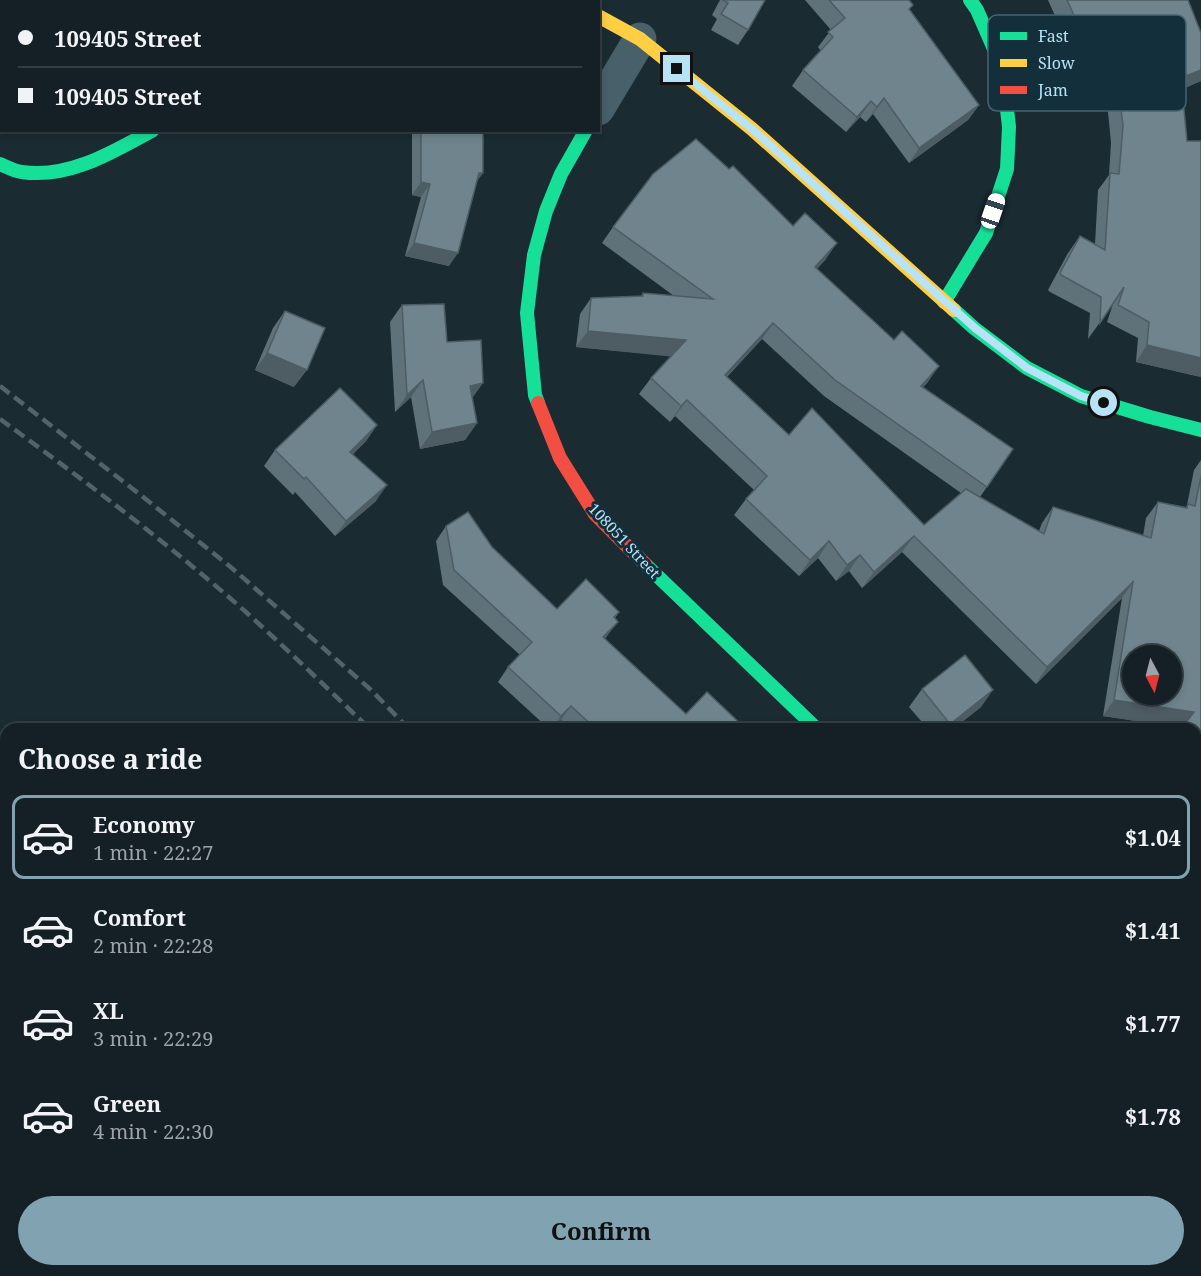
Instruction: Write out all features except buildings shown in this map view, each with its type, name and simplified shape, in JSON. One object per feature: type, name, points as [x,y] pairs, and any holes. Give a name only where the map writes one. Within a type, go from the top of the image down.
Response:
[{"type":"street","points":[[970,0],[988,35]]},
{"type":"street","points":[[600,17],[640,39],[752,129],[944,302],[1027,368],[1081,396],[1201,430]]},
{"type":"street","points":[[600,106],[640,39]]},
{"type":"street","points":[[944,302],[986,233],[1007,169],[1009,127],[1007,111]]},
{"type":"street","points":[[0,164],[21,172],[52,173],[71,170],[105,156],[149,132]]},
{"type":"street","name":"108051 Street","points":[[585,132],[561,174],[546,211],[534,255],[527,313],[535,395],[560,458],[595,514],[811,723]]},
{"type":"railway","points":[[0,386],[233,569],[370,689],[403,723]]},
{"type":"railway","points":[[0,419],[126,513],[217,587],[364,723]]},
{"type":"traffic: fast","points":[[970,0],[988,35]]},
{"type":"traffic: fast","points":[[944,302],[986,233],[1007,169],[1009,127],[1007,111]]},
{"type":"traffic: fast","points":[[0,164],[13,170],[39,173],[74,168],[106,155],[149,132]]},
{"type":"traffic: fast","points":[[538,403],[535,395],[527,313],[534,255],[546,211],[561,174],[585,132]]},
{"type":"traffic: fast","points":[[954,310],[1027,368],[1081,396],[1201,430]]},
{"type":"traffic: fast","points":[[646,565],[811,723]]},
{"type":"traffic: slow","points":[[600,17],[640,39],[752,129],[954,310]]},
{"type":"traffic: jam","points":[[538,403],[560,458],[595,514],[646,565]]},
{"type":"route","points":[[677,69],[752,129],[975,328],[1027,368],[1081,396],[1104,403]]}]
